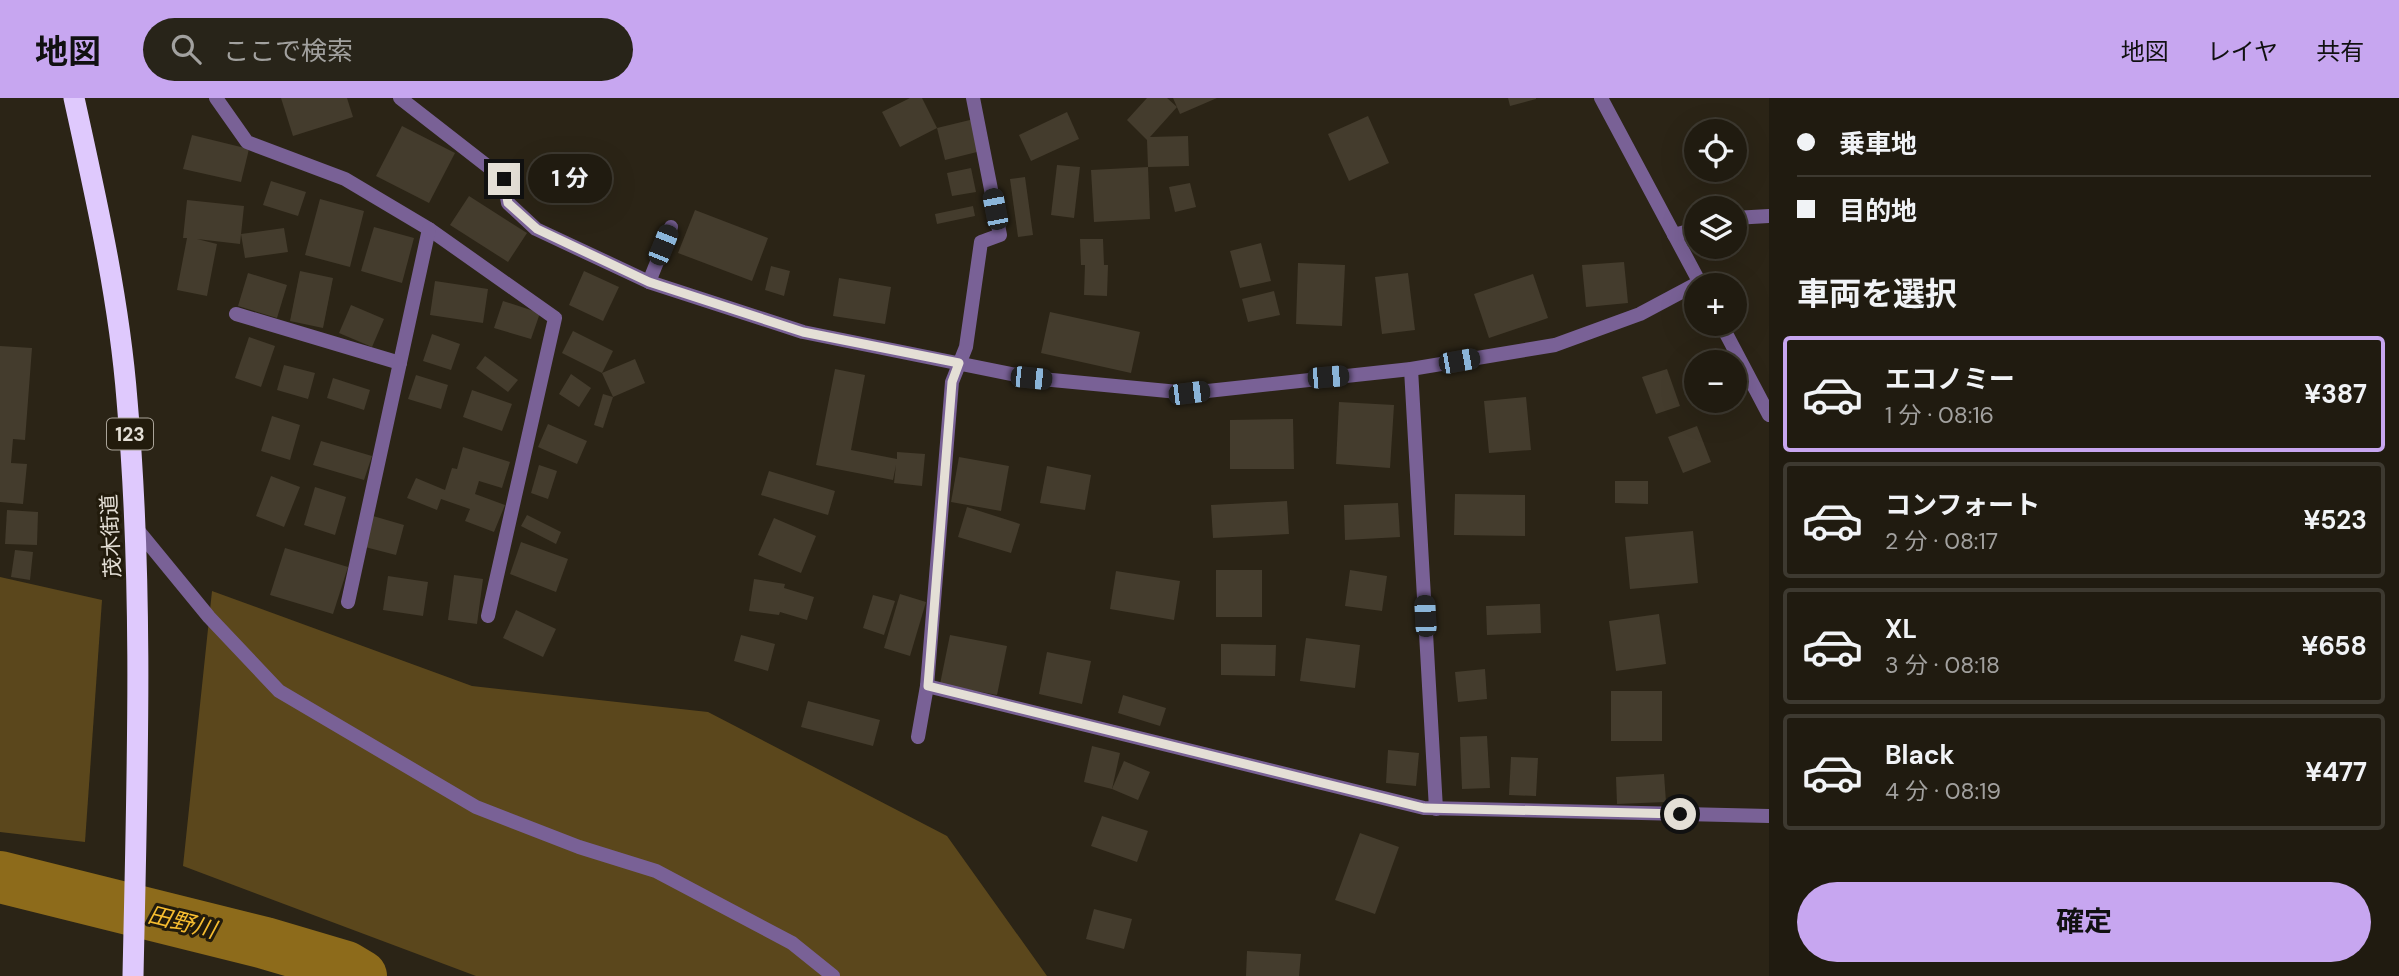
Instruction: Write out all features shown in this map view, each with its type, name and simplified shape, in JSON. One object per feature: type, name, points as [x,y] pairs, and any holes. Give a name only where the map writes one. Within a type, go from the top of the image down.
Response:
[{"type":"highway","name":"茂木街道","points":[[74,98],[106,243],[127,397],[136,528],[140,642],[133,976]]},
{"type":"street","points":[[216,98],[247,142],[345,179],[429,229],[555,318],[488,616]]},
{"type":"street","points":[[400,98],[504,179],[508,203],[537,229],[649,282],[803,332],[1031,378],[1189,393],[1411,369],[1555,345],[1640,314],[1684,292]]},
{"type":"street","points":[[918,737],[928,686],[952,382],[966,347],[981,242],[1000,235],[973,98]]},
{"type":"street","points":[[1601,98],[1694,273]]},
{"type":"street","points":[[1747,217],[1769,216]]},
{"type":"street","points":[[649,282],[671,227]]},
{"type":"street","points":[[348,602],[429,229]]},
{"type":"street","points":[[1674,235],[1684,232]]},
{"type":"street","points":[[236,314],[400,363]]},
{"type":"street","points":[[1727,336],[1769,415]]},
{"type":"street","points":[[1411,369],[1436,808]]},
{"type":"street","points":[[136,528],[209,617],[279,691],[476,807],[579,847],[656,871],[792,943],[833,976]]},
{"type":"street","points":[[928,686],[1436,808],[1769,816]]},
{"type":"shaded area","points":[[0,577],[102,600],[85,842],[0,832]]},
{"type":"shaded area","points":[[212,591],[472,686],[708,712],[947,836],[1047,976],[476,976],[183,866]]},
{"type":"building","points":[[281,98],[347,98],[353,117],[293,136]]},
{"type":"building","points":[[910,98],[922,98],[937,128],[900,147],[882,112]]},
{"type":"building","points":[[1147,98],[1167,98],[1177,107],[1150,137],[1188,136],[1189,166],[1148,167],[1147,140],[1127,120]]},
{"type":"building","points":[[1173,98],[1217,98],[1180,114]]},
{"type":"building","points":[[1508,98],[1536,98],[1536,99],[1510,106]]},
{"type":"building","points":[[1067,112],[1079,139],[1031,161],[1019,135]]},
{"type":"building","points":[[1368,116],[1389,163],[1349,181],[1328,134]]},
{"type":"building","points":[[974,119],[981,151],[945,160],[937,128]]},
{"type":"building","points":[[402,126],[455,153],[429,203],[376,176]]},
{"type":"building","points":[[192,135],[249,149],[241,182],[183,169]]},
{"type":"building","points":[[1057,165],[1080,167],[1074,218],[1051,215]]},
{"type":"building","points":[[1148,167],[1150,219],[1094,222],[1091,170]]},
{"type":"building","points":[[971,168],[976,192],[952,196],[947,173]]},
{"type":"building","points":[[1025,177],[1033,235],[1018,237],[1010,179]]},
{"type":"building","points":[[271,181],[306,192],[298,216],[263,205]]},
{"type":"building","points":[[1190,183],[1196,207],[1175,212],[1169,187]]},
{"type":"building","points":[[469,196],[527,233],[508,262],[450,225]]},
{"type":"building","points":[[320,199],[364,211],[350,267],[305,255]]},
{"type":"building","points":[[187,200],[244,206],[240,244],[197,239],[217,244],[207,296],[177,290],[187,238],[183,238]]},
{"type":"building","points":[[973,206],[975,216],[937,224],[935,214]]},
{"type":"building","points":[[695,210],[768,238],[752,281],[678,253]]},
{"type":"building","points":[[374,227],[414,238],[402,283],[361,271]]},
{"type":"building","points":[[284,228],[288,252],[245,258],[241,234]]},
{"type":"building","points":[[1080,239],[1103,239],[1104,265],[1108,265],[1107,296],[1084,295],[1085,265],[1081,265]]},
{"type":"building","points":[[1261,243],[1271,281],[1240,288],[1230,251]]},
{"type":"building","points":[[1624,262],[1628,303],[1586,307],[1582,265]]},
{"type":"building","points":[[1298,263],[1345,265],[1342,326],[1296,324]]},
{"type":"building","points":[[771,266],[790,271],[784,296],[765,290]]},
{"type":"building","points":[[300,271],[333,278],[323,328],[290,321]]},
{"type":"building","points":[[584,271],[619,287],[603,321],[569,305]]},
{"type":"building","points":[[248,273],[287,285],[277,318],[238,306]]},
{"type":"building","points":[[1408,273],[1415,330],[1382,334],[1375,277]]},
{"type":"building","points":[[1533,274],[1548,318],[1489,338],[1474,294]]},
{"type":"building","points":[[839,278],[891,287],[885,324],[833,316]]},
{"type":"building","points":[[435,281],[488,289],[483,323],[430,315]]},
{"type":"building","points":[[1274,291],[1280,315],[1248,322],[1242,299]]},
{"type":"building","points":[[503,301],[540,313],[531,339],[494,328]]},
{"type":"building","points":[[351,305],[384,319],[372,347],[339,333]]},
{"type":"building","points":[[1050,312],[1140,332],[1131,373],[1041,353]]},
{"type":"building","points":[[573,331],[613,351],[602,373],[562,353]]},
{"type":"building","points":[[432,334],[460,344],[451,370],[423,361]]},
{"type":"building","points":[[249,337],[275,346],[261,387],[235,378]]},
{"type":"building","points":[[0,346],[32,348],[25,440],[13,439],[11,463],[27,464],[23,504],[0,502]]},
{"type":"building","points":[[485,356],[518,380],[508,392],[476,368]]},
{"type":"building","points":[[635,359],[645,383],[613,397],[602,373]]},
{"type":"building","points":[[284,365],[315,373],[308,399],[277,390]]},
{"type":"building","points":[[835,369],[865,375],[851,450],[897,459],[897,452],[925,454],[922,486],[894,483],[896,465],[893,480],[816,465]]},
{"type":"building","points":[[1667,369],[1680,406],[1656,414],[1642,377]]},
{"type":"building","points":[[571,374],[591,388],[579,407],[559,394]]},
{"type":"building","points":[[416,375],[448,385],[441,409],[408,399]]},
{"type":"building","points":[[333,378],[370,390],[364,410],[327,398]]},
{"type":"building","points":[[472,390],[512,404],[502,431],[463,417]]},
{"type":"building","points":[[603,394],[613,397],[603,428],[594,425]]},
{"type":"building","points":[[1526,397],[1531,450],[1489,453],[1484,401]]},
{"type":"building","points":[[1339,402],[1394,405],[1390,468],[1336,464]]},
{"type":"building","points":[[272,416],[300,425],[290,460],[261,451]]},
{"type":"building","points":[[1293,419],[1294,469],[1230,469],[1230,420]]},
{"type":"building","points":[[548,424],[587,441],[577,464],[538,447]]},
{"type":"building","points":[[1697,426],[1711,462],[1683,473],[1668,437]]},
{"type":"building","points":[[321,441],[372,456],[364,480],[313,465]]},
{"type":"building","points":[[463,447],[510,462],[502,488],[479,481],[475,494],[505,505],[494,532],[465,521],[470,509],[441,499],[437,510],[407,498],[416,478],[445,490],[452,468],[457,469]]},
{"type":"building","points":[[959,457],[1009,466],[1001,511],[951,502]]},
{"type":"building","points":[[539,465],[557,471],[548,499],[531,493]]},
{"type":"building","points":[[1047,466],[1091,475],[1085,510],[1040,503]]},
{"type":"building","points":[[769,471],[835,491],[828,515],[761,495]]},
{"type":"building","points":[[271,476],[300,487],[284,527],[256,516]]},
{"type":"building","points":[[1615,481],[1648,481],[1648,504],[1615,503]]},
{"type":"building","points":[[315,487],[346,497],[335,535],[304,525]]},
{"type":"building","points":[[1455,494],[1525,495],[1525,536],[1454,535]]},
{"type":"building","points":[[1287,501],[1289,534],[1213,538],[1211,505]]},
{"type":"building","points":[[1398,503],[1400,537],[1345,540],[1344,505]]},
{"type":"building","points":[[967,507],[1020,524],[1011,553],[958,537]]},
{"type":"building","points":[[7,510],[38,512],[37,545],[5,544]]},
{"type":"building","points":[[527,515],[561,532],[556,544],[521,526]]},
{"type":"building","points":[[373,516],[404,525],[396,555],[365,547]]},
{"type":"building","points":[[774,518],[816,536],[801,573],[758,555]]},
{"type":"building","points":[[1693,531],[1698,583],[1630,589],[1625,537]]},
{"type":"building","points":[[521,542],[568,559],[556,592],[510,574]]},
{"type":"building","points":[[285,548],[348,567],[333,614],[270,595]]},
{"type":"building","points":[[15,550],[33,552],[30,580],[11,577]]},
{"type":"building","points":[[1216,570],[1262,570],[1262,617],[1216,617]]},
{"type":"building","points":[[1350,570],[1387,576],[1382,611],[1345,606]]},
{"type":"building","points":[[1116,571],[1180,581],[1174,620],[1110,609]]},
{"type":"building","points":[[454,575],[483,579],[477,624],[448,620]]},
{"type":"building","points":[[388,576],[428,582],[423,616],[383,610]]},
{"type":"building","points":[[754,579],[785,584],[784,588],[814,597],[807,620],[780,612],[779,615],[749,611]]},
{"type":"building","points":[[900,594],[926,602],[910,656],[884,648]]},
{"type":"building","points":[[873,595],[895,601],[884,635],[863,628]]},
{"type":"building","points":[[1540,604],[1541,633],[1487,635],[1486,606]]},
{"type":"building","points":[[516,610],[556,629],[543,657],[503,638]]},
{"type":"building","points":[[1659,614],[1666,664],[1616,671],[1609,621]]},
{"type":"building","points":[[741,635],[775,644],[768,671],[734,661]]},
{"type":"building","points":[[950,635],[1007,646],[997,695],[940,684]]},
{"type":"building","points":[[1306,638],[1360,645],[1355,688],[1300,681]]},
{"type":"building","points":[[1221,644],[1276,645],[1275,676],[1221,675]]},
{"type":"building","points":[[1047,652],[1091,661],[1082,704],[1039,694]]},
{"type":"building","points":[[1485,669],[1487,699],[1458,702],[1455,672]]},
{"type":"building","points":[[1611,691],[1662,691],[1662,741],[1611,741]]},
{"type":"building","points":[[1123,695],[1166,708],[1160,726],[1118,713]]},
{"type":"building","points":[[808,701],[880,720],[873,746],[801,727]]},
{"type":"building","points":[[1487,736],[1490,788],[1462,789],[1460,737]]},
{"type":"building","points":[[1092,746],[1120,753],[1112,789],[1084,782]]},
{"type":"building","points":[[1388,750],[1419,753],[1416,786],[1386,783]]},
{"type":"building","points":[[1511,757],[1538,758],[1536,796],[1509,795]]},
{"type":"building","points":[[1124,761],[1150,772],[1138,800],[1112,789]]},
{"type":"building","points":[[1664,774],[1666,802],[1617,804],[1616,777]]},
{"type":"building","points":[[1102,816],[1148,831],[1137,862],[1091,846]]},
{"type":"building","points":[[1360,833],[1399,847],[1375,914],[1335,900]]},
{"type":"building","points":[[1094,909],[1132,919],[1124,949],[1086,939]]},
{"type":"building","points":[[1247,951],[1301,954],[1299,976],[1246,976]]},
{"type":"waterway","name":"田野川","points":[[0,877],[265,943],[346,967],[361,976]]},
{"type":"route","points":[[504,179],[508,203],[537,229],[649,282],[803,332],[959,363],[952,382],[928,686],[1424,808],[1680,814]]}]
